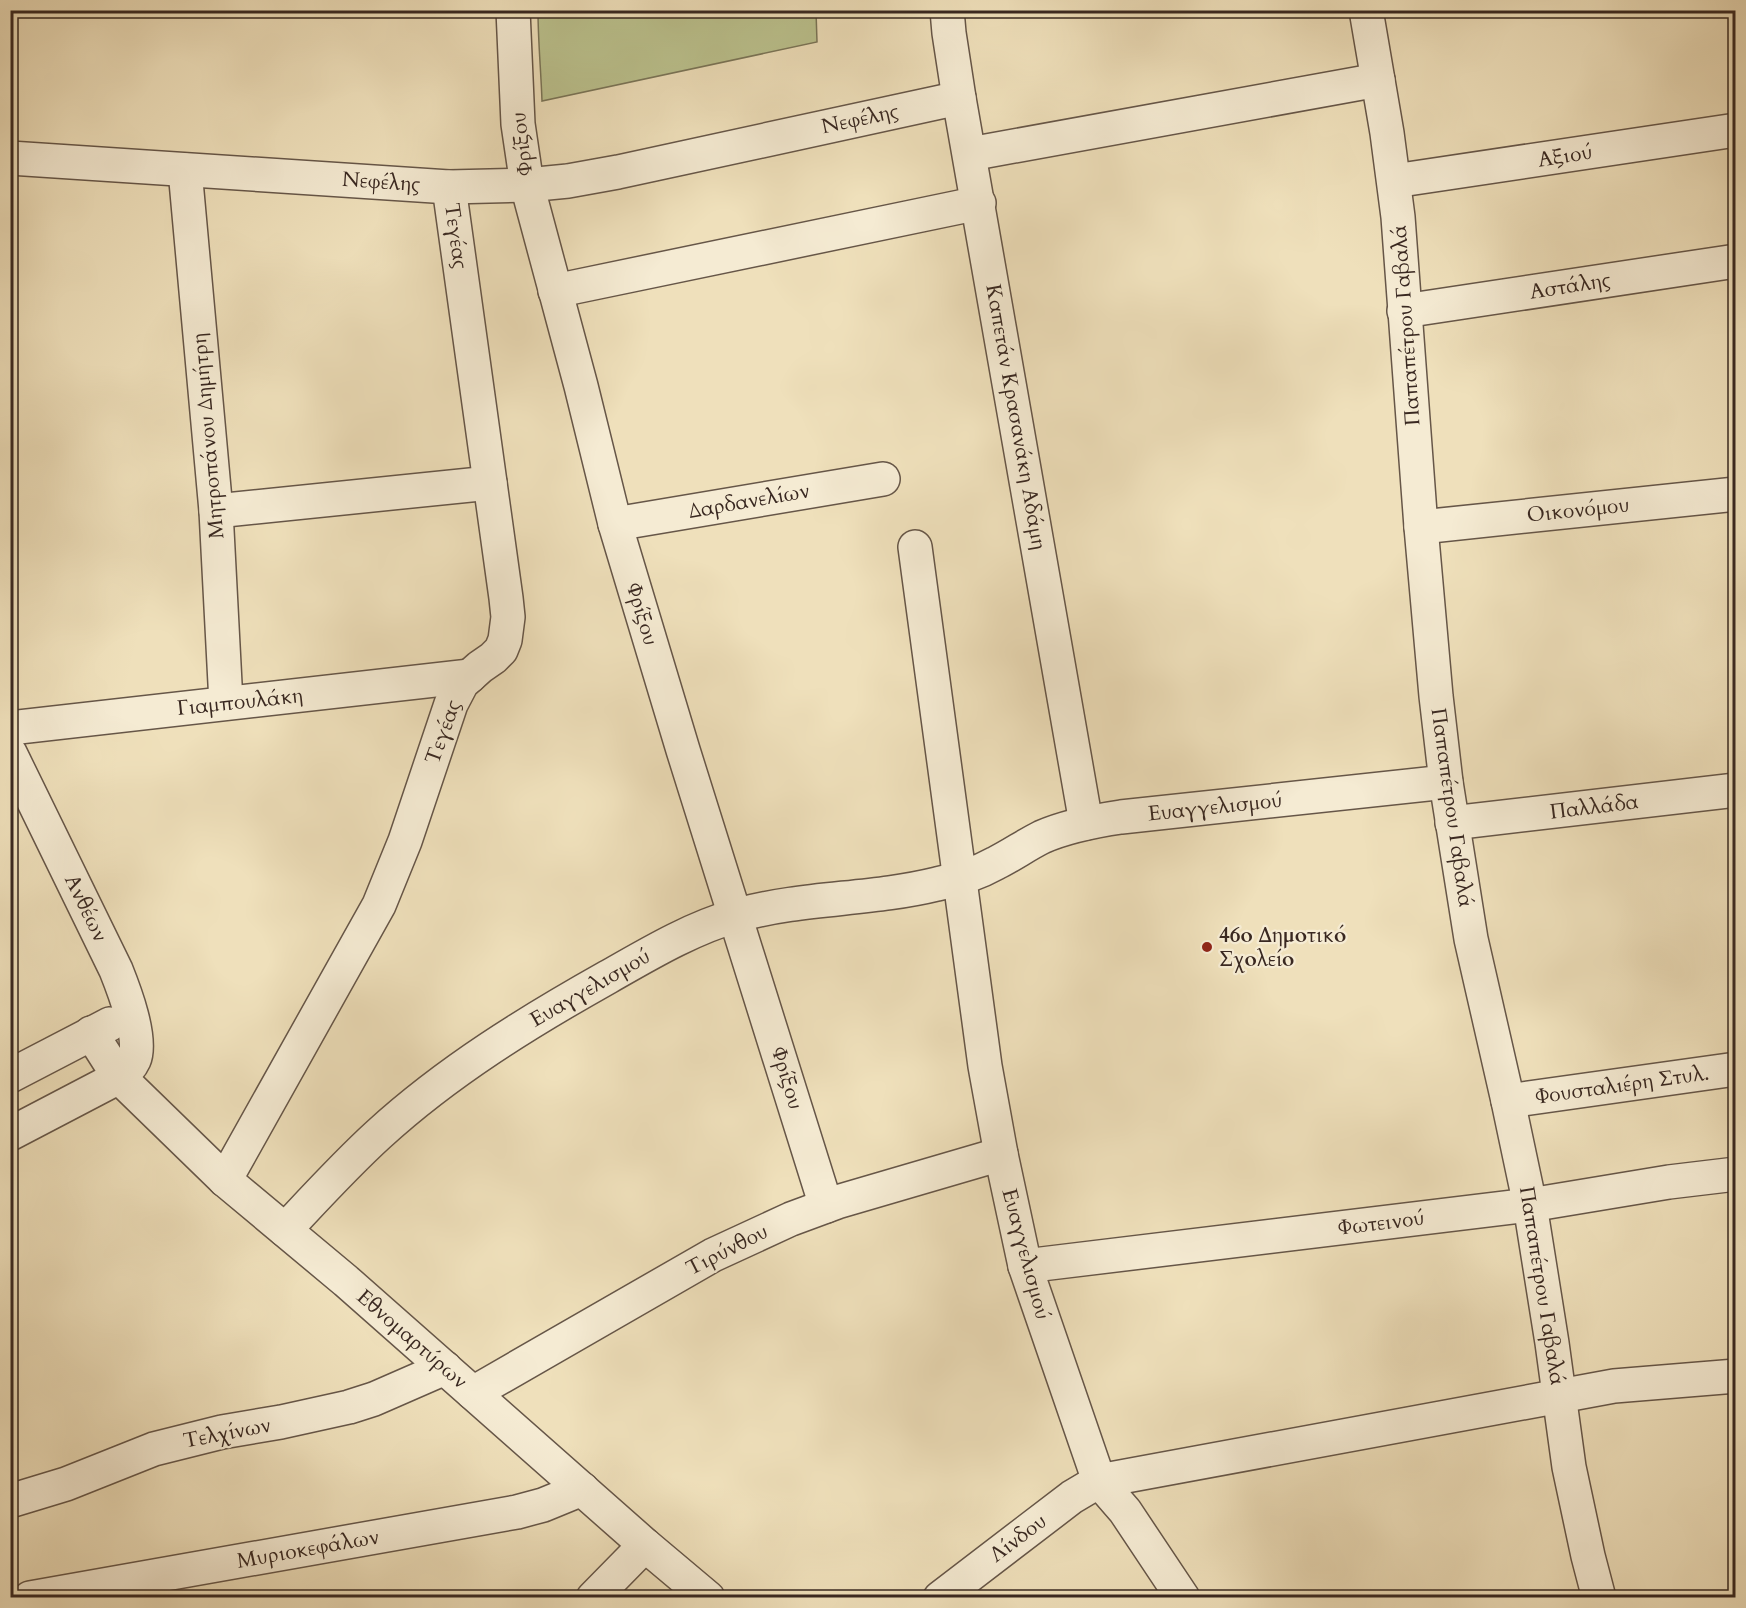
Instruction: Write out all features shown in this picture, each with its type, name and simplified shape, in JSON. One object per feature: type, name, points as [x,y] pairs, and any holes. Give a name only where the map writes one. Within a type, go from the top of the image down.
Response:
[{"type":"street","name":"Φρίξου","points":[[513,10],[518,124],[527,184],[615,524],[826,1206]]},
{"type":"street","name":"Καπετάν Κρασανάκη Αδάμη","points":[[947,10],[959,98],[1086,823]]},
{"type":"street","name":"Παπαπέτρου Γαβαλά","points":[[1366,10],[1394,182],[1436,696],[1452,823],[1471,939],[1530,1205],[1569,1467],[1599,1598]]},
{"type":"street","points":[[970,154],[1378,80]]},
{"type":"street","name":"Νεφέλης","points":[[10,158],[450,187],[527,184],[568,181],[618,172],[959,98]]},
{"type":"street","name":"Αξιού","points":[[1394,182],[1736,130]]},
{"type":"street","name":"Μητροπάνου Δημήτρη","points":[[185,170],[216,511],[226,703]]},
{"type":"street","name":"Τεγέας","points":[[225,1180],[379,905],[411,824],[451,704],[462,684],[501,650],[505,640],[507,598],[450,187]]},
{"type":"street","points":[[555,291],[979,202]]},
{"type":"street","name":"Αστάλης","points":[[1404,311],[1736,261]]},
{"type":"street","name":"Δαρδανελίων","points":[[615,524],[883,479]]},
{"type":"street","points":[[216,511],[490,483]]},
{"type":"street","name":"Οικονόμου","points":[[1421,527],[1736,494]]},
{"type":"street","name":"Ευαγγελισμού","points":[[915,546],[985,1066],[1025,1266],[1099,1481],[1125,1511],[1183,1598]]},
{"type":"street","name":"Γιαμπουλάκη","points":[[10,728],[470,676]]},
{"type":"street","name":"Ανθέων","points":[[10,753],[116,970],[127,999],[137,1048],[135,1059],[124,1073]]},
{"type":"street","name":"Ευαγγελισμού","points":[[285,1230],[344,1167],[380,1133],[413,1105],[494,1045],[543,1014],[663,946],[736,916],[765,909],[904,891],[960,878],[994,865],[1040,838],[1086,823],[1121,817],[1446,782]]},
{"type":"street","name":"Παλλάδα","points":[[1452,823],[1736,790]]},
{"type":"street","points":[[10,1076],[131,1014]]},
{"type":"street","name":"Εθνομαρτύρων","points":[[91,1033],[124,1073],[225,1180],[445,1368],[708,1598]]},
{"type":"street","name":"Φουσταλιέρη Στυλ.","points":[[1508,1101],[1736,1069]]},
{"type":"street","points":[[10,1134],[124,1073]]},
{"type":"street","name":"Τιρύνθου","points":[[473,1393],[713,1255],[791,1219],[826,1206],[1001,1154]]},
{"type":"street","name":"Φωτεινού","points":[[1025,1266],[1530,1205],[1669,1182],[1736,1174]]},
{"type":"street","name":"Τελχίνων","points":[[10,1501],[66,1484],[154,1449],[222,1432],[349,1407],[374,1399],[445,1368]]},
{"type":"street","points":[[1099,1481],[1559,1395],[1614,1386],[1736,1376]]},
{"type":"street","name":"Λίνδου","points":[[940,1598],[1072,1497],[1099,1481]]},
{"type":"street","name":"Μυριοκεφάλων","points":[[30,1598],[518,1512],[543,1505],[582,1489]]},
{"type":"street","points":[[593,1598],[645,1545]]},
{"type":"green space","points":[[538,11],[816,11],[817,42],[542,101]]},
{"type":"place","name":"46ο Δημοτικό Σχολείο","points":[[1207,947]]}]
